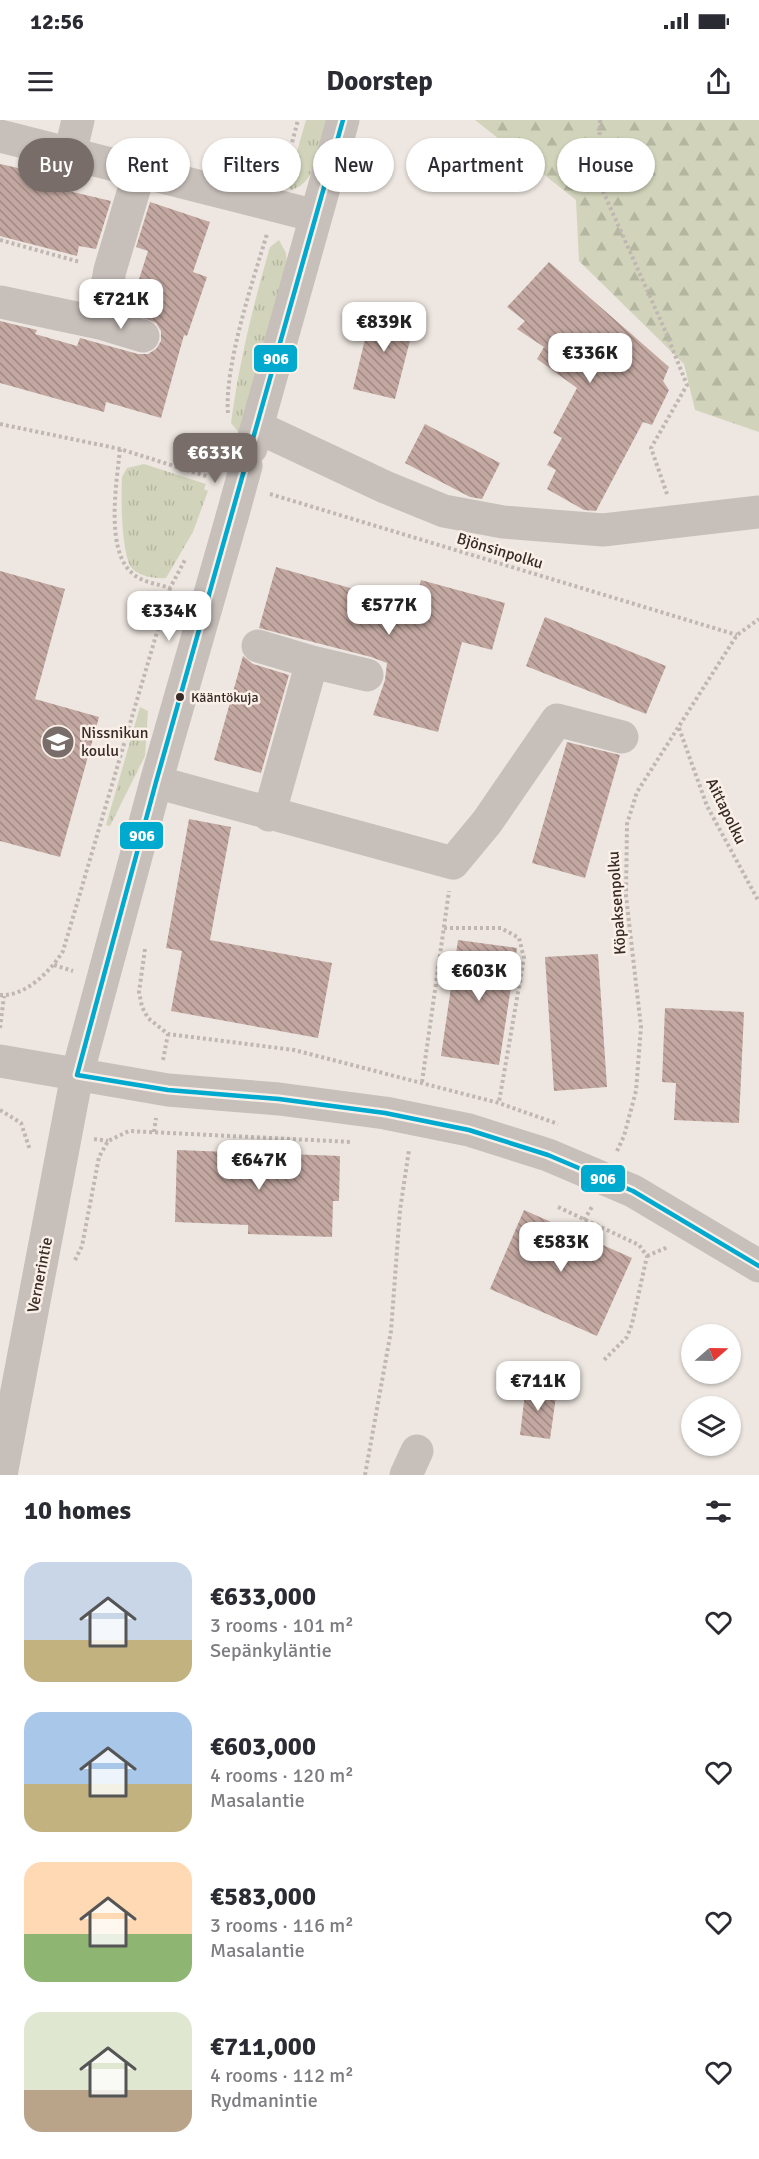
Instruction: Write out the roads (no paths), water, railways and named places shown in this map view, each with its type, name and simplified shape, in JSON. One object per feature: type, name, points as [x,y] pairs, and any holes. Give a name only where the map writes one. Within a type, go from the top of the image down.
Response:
[{"type":"street","points":[[74,138],[78,120]]},
{"type":"street","name":"Vernerintie","points":[[1,1475],[10,1376],[77,1076],[156,782],[246,466],[243,425],[316,216],[343,120]]},
{"type":"street","points":[[0,136],[18,141]]},
{"type":"street","points":[[190,185],[316,216]]},
{"type":"street","points":[[100,323],[110,270],[134,192]]},
{"type":"street","points":[[0,302],[100,323],[143,336]]},
{"type":"street","points":[[243,425],[444,511],[503,522],[603,530],[759,512]]},
{"type":"street","points":[[258,646],[367,675]]},
{"type":"street","points":[[269,815],[312,662]]},
{"type":"street","points":[[156,782],[269,815],[304,812],[453,863],[487,822],[557,720],[622,737]]},
{"type":"street","points":[[0,1061],[168,1090],[385,1113],[469,1130],[548,1155],[633,1191],[759,1266]]},
{"type":"place","name":"Kääntökuja","points":[[180,697]]},
{"type":"place","name":"Nissnikun koulu","points":[[58,742]]}]
